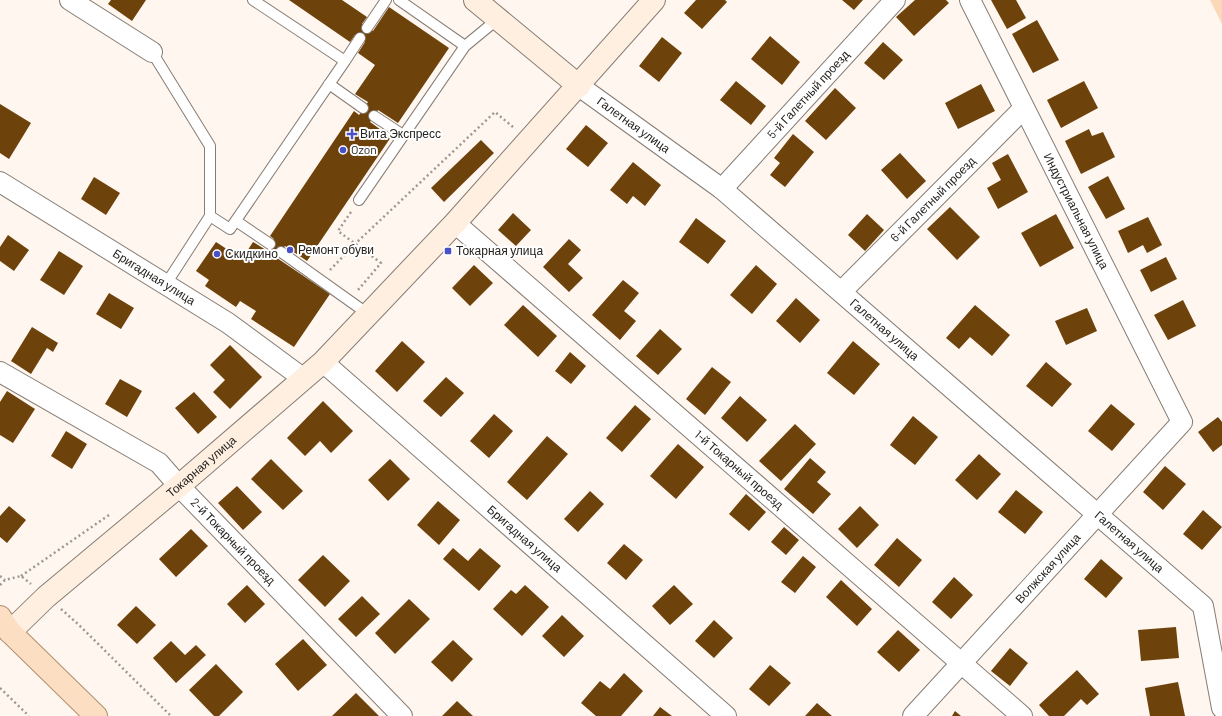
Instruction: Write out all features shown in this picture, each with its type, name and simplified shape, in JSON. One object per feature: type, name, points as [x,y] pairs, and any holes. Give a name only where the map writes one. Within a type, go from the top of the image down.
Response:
[{"type":"main road","points":[[2,630],[96,716]]},
{"type":"street","points":[[70,0],[152,52]]},
{"type":"street","name":"Токарная улица","points":[[2,630],[46,597],[179,486],[323,362],[455,223],[579,86],[654,0]]},
{"type":"street","name":"5-й Галетный проезд","points":[[722,189],[895,0]]},
{"type":"street","name":"Индустриальная улица","points":[[970,0],[1182,422]]},
{"type":"street","name":"Галетная улица","points":[[487,6],[579,86],[722,189],[842,291],[1203,606],[1222,708]]},
{"type":"street","name":"6-й Галетный проезд","points":[[842,291],[1024,108]]},
{"type":"street","name":"Бригадная улица","points":[[0,182],[228,323],[304,379]]},
{"type":"street","name":"1-й Токарный проезд","points":[[455,223],[1022,716]]},
{"type":"street","name":"Бригадная улица","points":[[323,362],[726,716]]},
{"type":"street","name":"2-й Токарный проезд","points":[[0,372],[159,463],[179,486],[402,716]]},
{"type":"street","name":"Волжская улица","points":[[913,716],[962,665],[1096,514],[1182,422]]},
{"type":"lane","points":[[253,0],[345,61]]},
{"type":"lane","points":[[367,28],[386,0]]},
{"type":"lane","points":[[399,0],[465,46]]},
{"type":"lane","points":[[359,200],[465,46],[487,6]]},
{"type":"lane","points":[[210,216],[230,229],[360,38]]},
{"type":"lane","points":[[152,52],[210,146],[210,216],[166,284]]},
{"type":"lane","points":[[329,84],[363,108]]},
{"type":"lane","points":[[374,116],[403,135]]},
{"type":"lane","points":[[236,221],[270,244]]},
{"type":"lane","points":[[281,252],[368,314]]},
{"type":"path","points":[[320,280],[356,243],[495,112],[529,141]]},
{"type":"path","points":[[348,215],[338,231],[356,243],[380,263],[349,300]]},
{"type":"path","points":[[0,585],[4,580],[22,576],[111,514]]},
{"type":"path","points":[[0,576],[4,580]]},
{"type":"path","points":[[22,576],[78,624],[172,716]]},
{"type":"path","points":[[0,688],[29,716]]},
{"type":"shaded area","points":[[1210,0],[1222,0],[1222,24]]},
{"type":"building","points":[[111,0],[146,0],[132,21],[108,4]]},
{"type":"building","points":[[289,0],[342,0],[367,17],[362,24],[373,31],[389,7],[449,48],[398,123],[378,110],[370,122],[391,137],[307,261],[285,246],[277,258],[330,294],[294,347],[251,319],[256,311],[240,301],[236,307],[205,286],[209,280],[196,271],[216,242],[242,259],[253,242],[266,250],[274,239],[270,236],[354,111],[359,115],[368,102],[355,94],[375,65],[358,53],[365,42],[355,35],[350,42]]},
{"type":"building","points":[[696,0],[725,0],[727,2],[702,29],[684,13]]},
{"type":"building","points":[[842,0],[863,0],[854,10]]},
{"type":"building","points":[[915,0],[946,0],[949,3],[914,36],[896,17]]},
{"type":"building","points":[[991,0],[1016,0],[1026,18],[1007,29]]},
{"type":"building","points":[[1037,20],[1059,60],[1033,73],[1012,34]]},
{"type":"building","points":[[770,36],[800,62],[782,85],[751,59]]},
{"type":"building","points":[[662,37],[682,53],[659,82],[639,66]]},
{"type":"building","points":[[883,42],[903,60],[884,80],[864,63]]},
{"type":"building","points":[[736,81],[766,106],[751,125],[720,100]]},
{"type":"building","points":[[1084,81],[1098,108],[1061,128],[1047,100]]},
{"type":"building","points":[[981,84],[995,111],[958,129],[945,103]]},
{"type":"building","points":[[835,88],[856,108],[826,140],[805,121]]},
{"type":"building","points":[[0,104],[31,123],[9,159],[0,153]]},
{"type":"building","points":[[586,125],[608,143],[588,167],[566,149]]},
{"type":"building","points":[[1089,129],[1092,136],[1103,132],[1115,157],[1081,174],[1065,141]]},
{"type":"building","points":[[793,134],[814,152],[785,187],[770,175],[780,163],[774,158]]},
{"type":"building","points":[[481,140],[494,153],[444,202],[431,188]]},
{"type":"building","points":[[900,153],[926,181],[907,199],[881,170]]},
{"type":"building","points":[[1008,154],[1028,192],[998,209],[987,188],[1001,180],[992,163]]},
{"type":"building","points":[[633,162],[661,185],[645,206],[633,196],[627,204],[610,190]]},
{"type":"building","points":[[1108,176],[1125,209],[1106,219],[1088,187]]},
{"type":"building","points":[[94,177],[120,193],[106,215],[81,199]]},
{"type":"building","points":[[950,207],[980,237],[957,260],[927,229]]},
{"type":"building","points":[[513,213],[531,230],[516,246],[498,230]]},
{"type":"building","points":[[867,214],[884,230],[865,251],[848,235]]},
{"type":"building","points":[[1056,214],[1074,248],[1040,267],[1021,233]]},
{"type":"building","points":[[1148,217],[1162,245],[1147,253],[1143,245],[1128,253],[1118,231]]},
{"type":"building","points":[[696,218],[726,241],[708,264],[679,242]]},
{"type":"building","points":[[8,235],[29,250],[14,271],[0,261],[0,247]]},
{"type":"building","points":[[569,239],[581,250],[568,264],[583,278],[569,292],[543,267]]},
{"type":"building","points":[[59,251],[83,266],[64,295],[40,280]]},
{"type":"building","points":[[1166,257],[1177,279],[1151,292],[1140,270]]},
{"type":"building","points":[[474,265],[493,283],[470,306],[452,288]]},
{"type":"building","points":[[756,265],[777,284],[752,314],[730,295]]},
{"type":"building","points":[[623,280],[639,293],[624,311],[636,321],[620,340],[592,315]]},
{"type":"building","points":[[109,293],[134,308],[121,329],[96,314]]},
{"type":"building","points":[[796,298],[820,320],[800,343],[776,321]]},
{"type":"building","points":[[1183,300],[1196,326],[1168,340],[1154,315]]},
{"type":"building","points":[[523,305],[557,336],[538,357],[504,325]]},
{"type":"building","points":[[975,305],[1010,335],[992,356],[970,337],[959,349],[946,338]]},
{"type":"building","points":[[1087,308],[1097,331],[1066,345],[1055,321]]},
{"type":"building","points":[[32,327],[58,343],[53,352],[47,348],[31,374],[11,361]]},
{"type":"building","points":[[660,329],[682,349],[658,375],[636,356]]},
{"type":"building","points":[[402,341],[425,362],[397,392],[375,371]]},
{"type":"building","points":[[853,341],[880,364],[854,395],[827,373]]},
{"type":"building","points":[[230,345],[262,377],[230,409],[213,392],[225,380],[210,365]]},
{"type":"building","points":[[570,352],[586,366],[571,384],[555,371]]},
{"type":"building","points":[[1046,362],[1072,384],[1052,407],[1026,386]]},
{"type":"building","points":[[712,367],[731,382],[705,415],[686,399]]},
{"type":"building","points":[[446,377],[464,393],[441,417],[423,401]]},
{"type":"building","points":[[120,379],[142,391],[127,417],[105,404]]},
{"type":"building","points":[[7,391],[35,409],[13,443],[0,435],[0,402]]},
{"type":"building","points":[[194,392],[217,417],[198,434],[175,408]]},
{"type":"building","points":[[740,396],[767,420],[747,442],[721,418]]},
{"type":"building","points":[[323,401],[353,431],[331,453],[320,441],[305,456],[287,438]]},
{"type":"building","points":[[1111,404],[1135,424],[1112,451],[1088,431]]},
{"type":"building","points":[[635,405],[651,419],[622,452],[606,438]]},
{"type":"building","points":[[494,414],[513,431],[489,458],[470,441]]},
{"type":"building","points":[[913,416],[938,437],[915,465],[890,445]]},
{"type":"building","points":[[1218,417],[1222,422],[1222,445],[1213,452],[1198,432]]},
{"type":"building","points":[[795,424],[816,444],[781,481],[759,461]]},
{"type":"building","points":[[66,431],[87,444],[72,469],[51,456]]},
{"type":"building","points":[[547,436],[568,454],[527,500],[507,482]]},
{"type":"building","points":[[678,444],[704,467],[676,499],[650,476]]},
{"type":"building","points":[[979,454],[1001,474],[977,500],[955,480]]},
{"type":"building","points":[[810,458],[826,472],[817,482],[831,494],[813,514],[784,489]]},
{"type":"building","points":[[271,459],[303,491],[283,510],[251,479]]},
{"type":"building","points":[[390,459],[410,479],[388,501],[368,480]]},
{"type":"building","points":[[1165,466],[1186,484],[1163,510],[1143,492]]},
{"type":"building","points":[[237,486],[262,512],[243,530],[218,503]]},
{"type":"building","points":[[1016,490],[1043,512],[1025,534],[998,512]]},
{"type":"building","points":[[590,491],[604,504],[578,532],[564,519]]},
{"type":"building","points":[[746,494],[766,512],[749,531],[729,514]]},
{"type":"building","points":[[438,501],[460,520],[439,545],[417,525]]},
{"type":"building","points":[[9,506],[26,520],[7,543],[0,537],[0,516]]},
{"type":"building","points":[[860,506],[879,525],[857,548],[838,529]]},
{"type":"building","points":[[1203,510],[1222,527],[1202,550],[1183,534]]},
{"type":"building","points":[[784,527],[799,540],[786,555],[771,542]]},
{"type":"building","points":[[191,529],[208,546],[176,577],[159,559]]},
{"type":"building","points":[[897,538],[922,560],[899,587],[874,565]]},
{"type":"building","points":[[624,544],[643,560],[626,580],[607,563]]},
{"type":"building","points":[[453,548],[468,561],[480,548],[501,566],[479,591],[443,559]]},
{"type":"building","points":[[323,555],[350,581],[325,607],[298,580]]},
{"type":"building","points":[[803,556],[816,567],[795,593],[781,582]]},
{"type":"building","points":[[1101,559],[1123,578],[1106,598],[1084,579]]},
{"type":"building","points":[[954,577],[973,595],[951,619],[932,602]]},
{"type":"building","points":[[841,580],[872,609],[857,626],[826,597]]},
{"type":"building","points":[[247,585],[265,604],[245,623],[227,604]]},
{"type":"building","points":[[525,585],[549,607],[522,636],[493,609],[511,590],[516,594]]},
{"type":"building","points":[[674,585],[693,604],[670,625],[652,606]]},
{"type":"building","points":[[362,596],[380,614],[356,637],[338,619]]},
{"type":"building","points":[[409,599],[430,619],[395,654],[375,633]]},
{"type":"building","points":[[136,606],[156,625],[137,644],[117,625]]},
{"type":"building","points":[[562,615],[584,636],[564,657],[542,636]]},
{"type":"building","points":[[714,620],[733,638],[714,658],[695,641]]},
{"type":"building","points":[[1176,627],[1179,658],[1141,661],[1138,630]]},
{"type":"building","points":[[898,630],[920,650],[899,672],[877,652]]},
{"type":"building","points":[[303,639],[327,665],[298,691],[275,664]]},
{"type":"building","points":[[453,640],[473,659],[452,682],[431,662]]},
{"type":"building","points":[[171,641],[185,655],[196,645],[206,655],[176,683],[153,658]]},
{"type":"building","points":[[1010,648],[1028,663],[1010,686],[991,671]]},
{"type":"building","points":[[216,664],[243,692],[219,716],[214,716],[189,690]]},
{"type":"building","points":[[770,665],[791,683],[769,706],[749,689]]},
{"type":"building","points":[[1077,670],[1099,694],[1087,705],[1081,699],[1064,716],[1049,716],[1039,705]]},
{"type":"building","points":[[624,673],[643,691],[621,716],[596,716],[581,703],[600,681],[610,689]]},
{"type":"building","points":[[1178,682],[1185,716],[1150,716],[1145,688]]},
{"type":"building","points":[[356,693],[379,716],[332,716]]},
{"type":"building","points":[[457,701],[473,716],[442,716]]},
{"type":"building","points":[[817,703],[832,716],[805,716]]},
{"type":"building","points":[[660,707],[672,716],[653,716]]},
{"type":"building","points":[[955,711],[961,716],[952,716]]},
{"type":"place","name":"Вита Экспресс","points":[[352,134]]},
{"type":"place","name":"Ozon","points":[[343,150]]},
{"type":"place","name":"Ремонт обуви","points":[[290,250]]},
{"type":"place","name":"Токарная улица","points":[[448,251]]},
{"type":"place","name":"Скидкино","points":[[217,254]]}]
